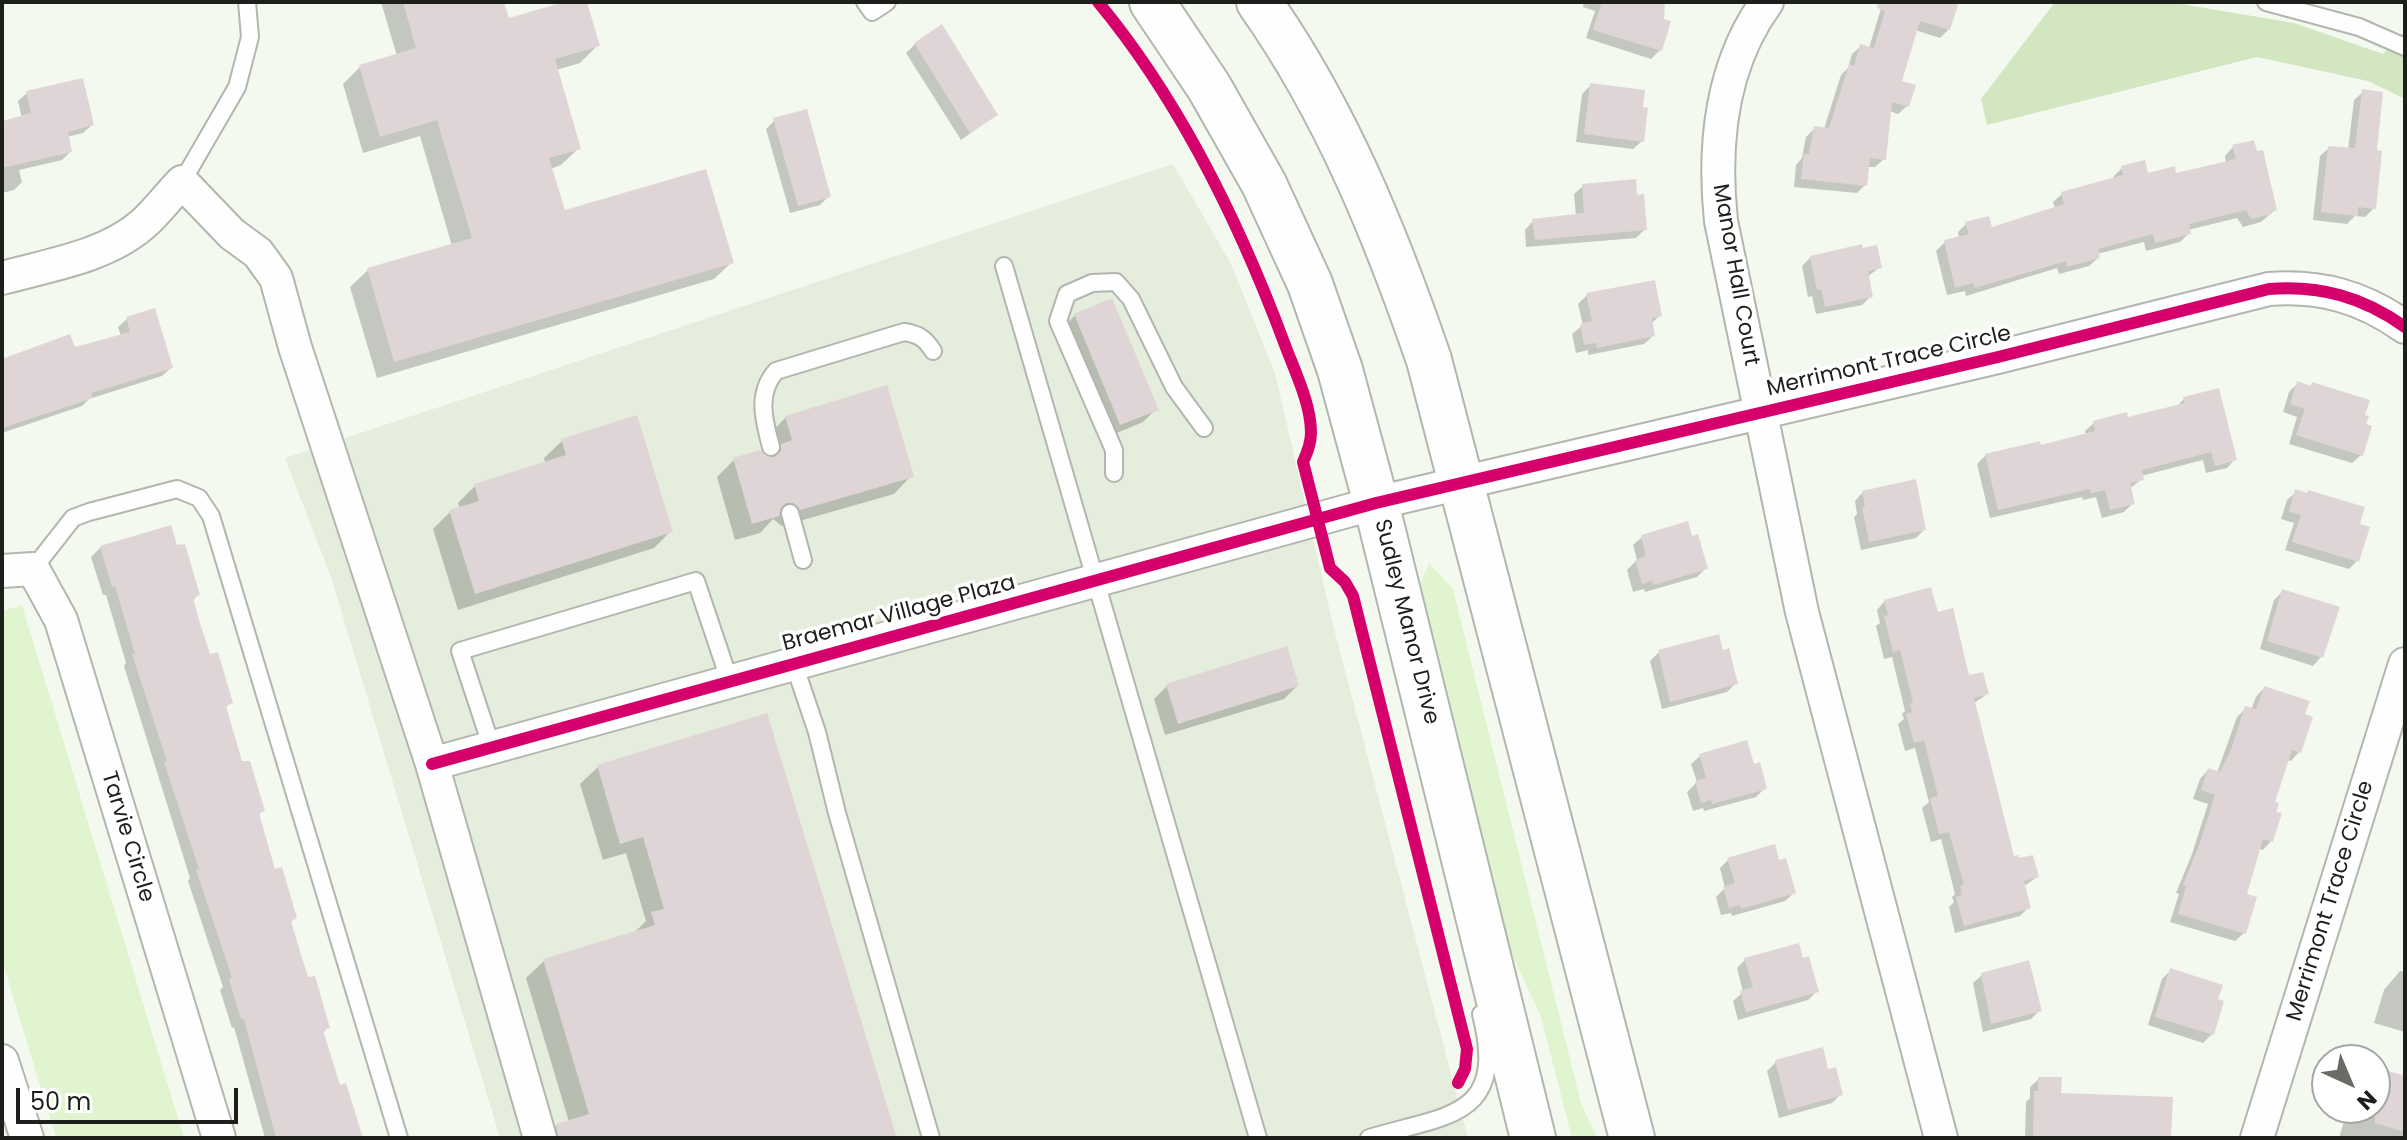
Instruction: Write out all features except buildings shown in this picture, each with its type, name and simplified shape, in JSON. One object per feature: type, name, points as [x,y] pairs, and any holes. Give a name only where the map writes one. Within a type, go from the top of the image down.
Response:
[{"type":"main road","name":"Sudley Manor Drive","points":[[1152,2],[1209,87],[1264,184],[1310,284],[1340,370],[1376,503],[1533,1138]]},
{"type":"main road","points":[[1259,2],[1318,98],[1356,171],[1396,264],[1429,360],[1632,1138]]},
{"type":"street","name":"Manor Hall Court","points":[[1760,413],[1724,240],[1718,159],[1724,100],[1743,47],[1767,2]]},
{"type":"street","points":[[2,278],[95,252],[123,238],[144,223],[182,182],[232,234],[258,253],[276,278],[295,347],[432,764],[540,1138]]},
{"type":"street","name":"Merrimont Trace Circle","points":[[1376,503],[1998,357],[2269,289],[2309,288],[2339,293],[2377,309],[2405,327]]},
{"type":"street","name":"Merrimont Trace Circle","points":[[1760,413],[1802,612],[1941,1138]]},
{"type":"street","name":"Braemar Village Plaza","points":[[432,764],[1376,503]]},
{"type":"street","name":"Tarvie Circle","points":[[17,570],[61,620],[219,1138]]},
{"type":"street","name":"Merrimont Trace Circle","points":[[2257,1138],[2405,664]]},
{"type":"street","points":[[2,1061],[27,1138]]},
{"type":"lane","points":[[182,182],[237,87],[250,37],[247,2]]},
{"type":"lane","points":[[865,2],[872,12],[887,2]]},
{"type":"lane","points":[[2266,2],[2359,27],[2405,47]]},
{"type":"lane","points":[[1004,266],[1258,1138]]},
{"type":"lane","points":[[1114,473],[1114,450],[1058,321],[1067,294],[1092,283],[1116,282],[1131,299],[1174,387],[1204,428]]},
{"type":"lane","points":[[771,447],[763,416],[763,395],[768,380],[776,371],[904,332],[915,333],[927,341],[933,351]]},
{"type":"lane","points":[[17,570],[73,518],[177,489],[199,498],[211,516],[399,1138]]},
{"type":"lane","points":[[790,513],[803,560]]},
{"type":"lane","points":[[492,748],[460,651],[696,581],[730,682]]},
{"type":"lane","points":[[794,664],[817,732],[837,813],[931,1138]]},
{"type":"lane","points":[[1473,960],[1479,918]]},
{"type":"lane","points":[[1369,1138],[1463,1110],[1481,1092],[1488,1070],[1484,1027],[1477,1001]]},
{"type":"shaded area","points":[[1173,164],[1231,264],[1275,373],[1333,625],[1468,1138],[500,1138],[331,577],[285,458]]},
{"type":"green space","points":[[2055,2],[2169,2],[2294,23],[2383,54],[2405,31],[2405,99],[2368,81],[2257,57],[1987,125],[1981,99]]},
{"type":"green space","points":[[1429,563],[1453,589],[1581,1103],[1597,1138],[1572,1138],[1541,1017],[1494,915],[1419,586]]},
{"type":"green space","points":[[22,605],[184,1138],[56,1138],[2,960],[2,611]]},
{"type":"cycle path","points":[[1098,2],[1156,81],[1206,166],[1248,254],[1302,388],[1311,433],[1303,462],[1330,568],[1345,582],[1353,596],[1467,1049],[1465,1069],[1458,1083]]},
{"type":"cycle path","points":[[432,764],[1376,503],[1998,357],[2269,289],[2306,289],[2340,295],[2373,308],[2405,327]]}]
